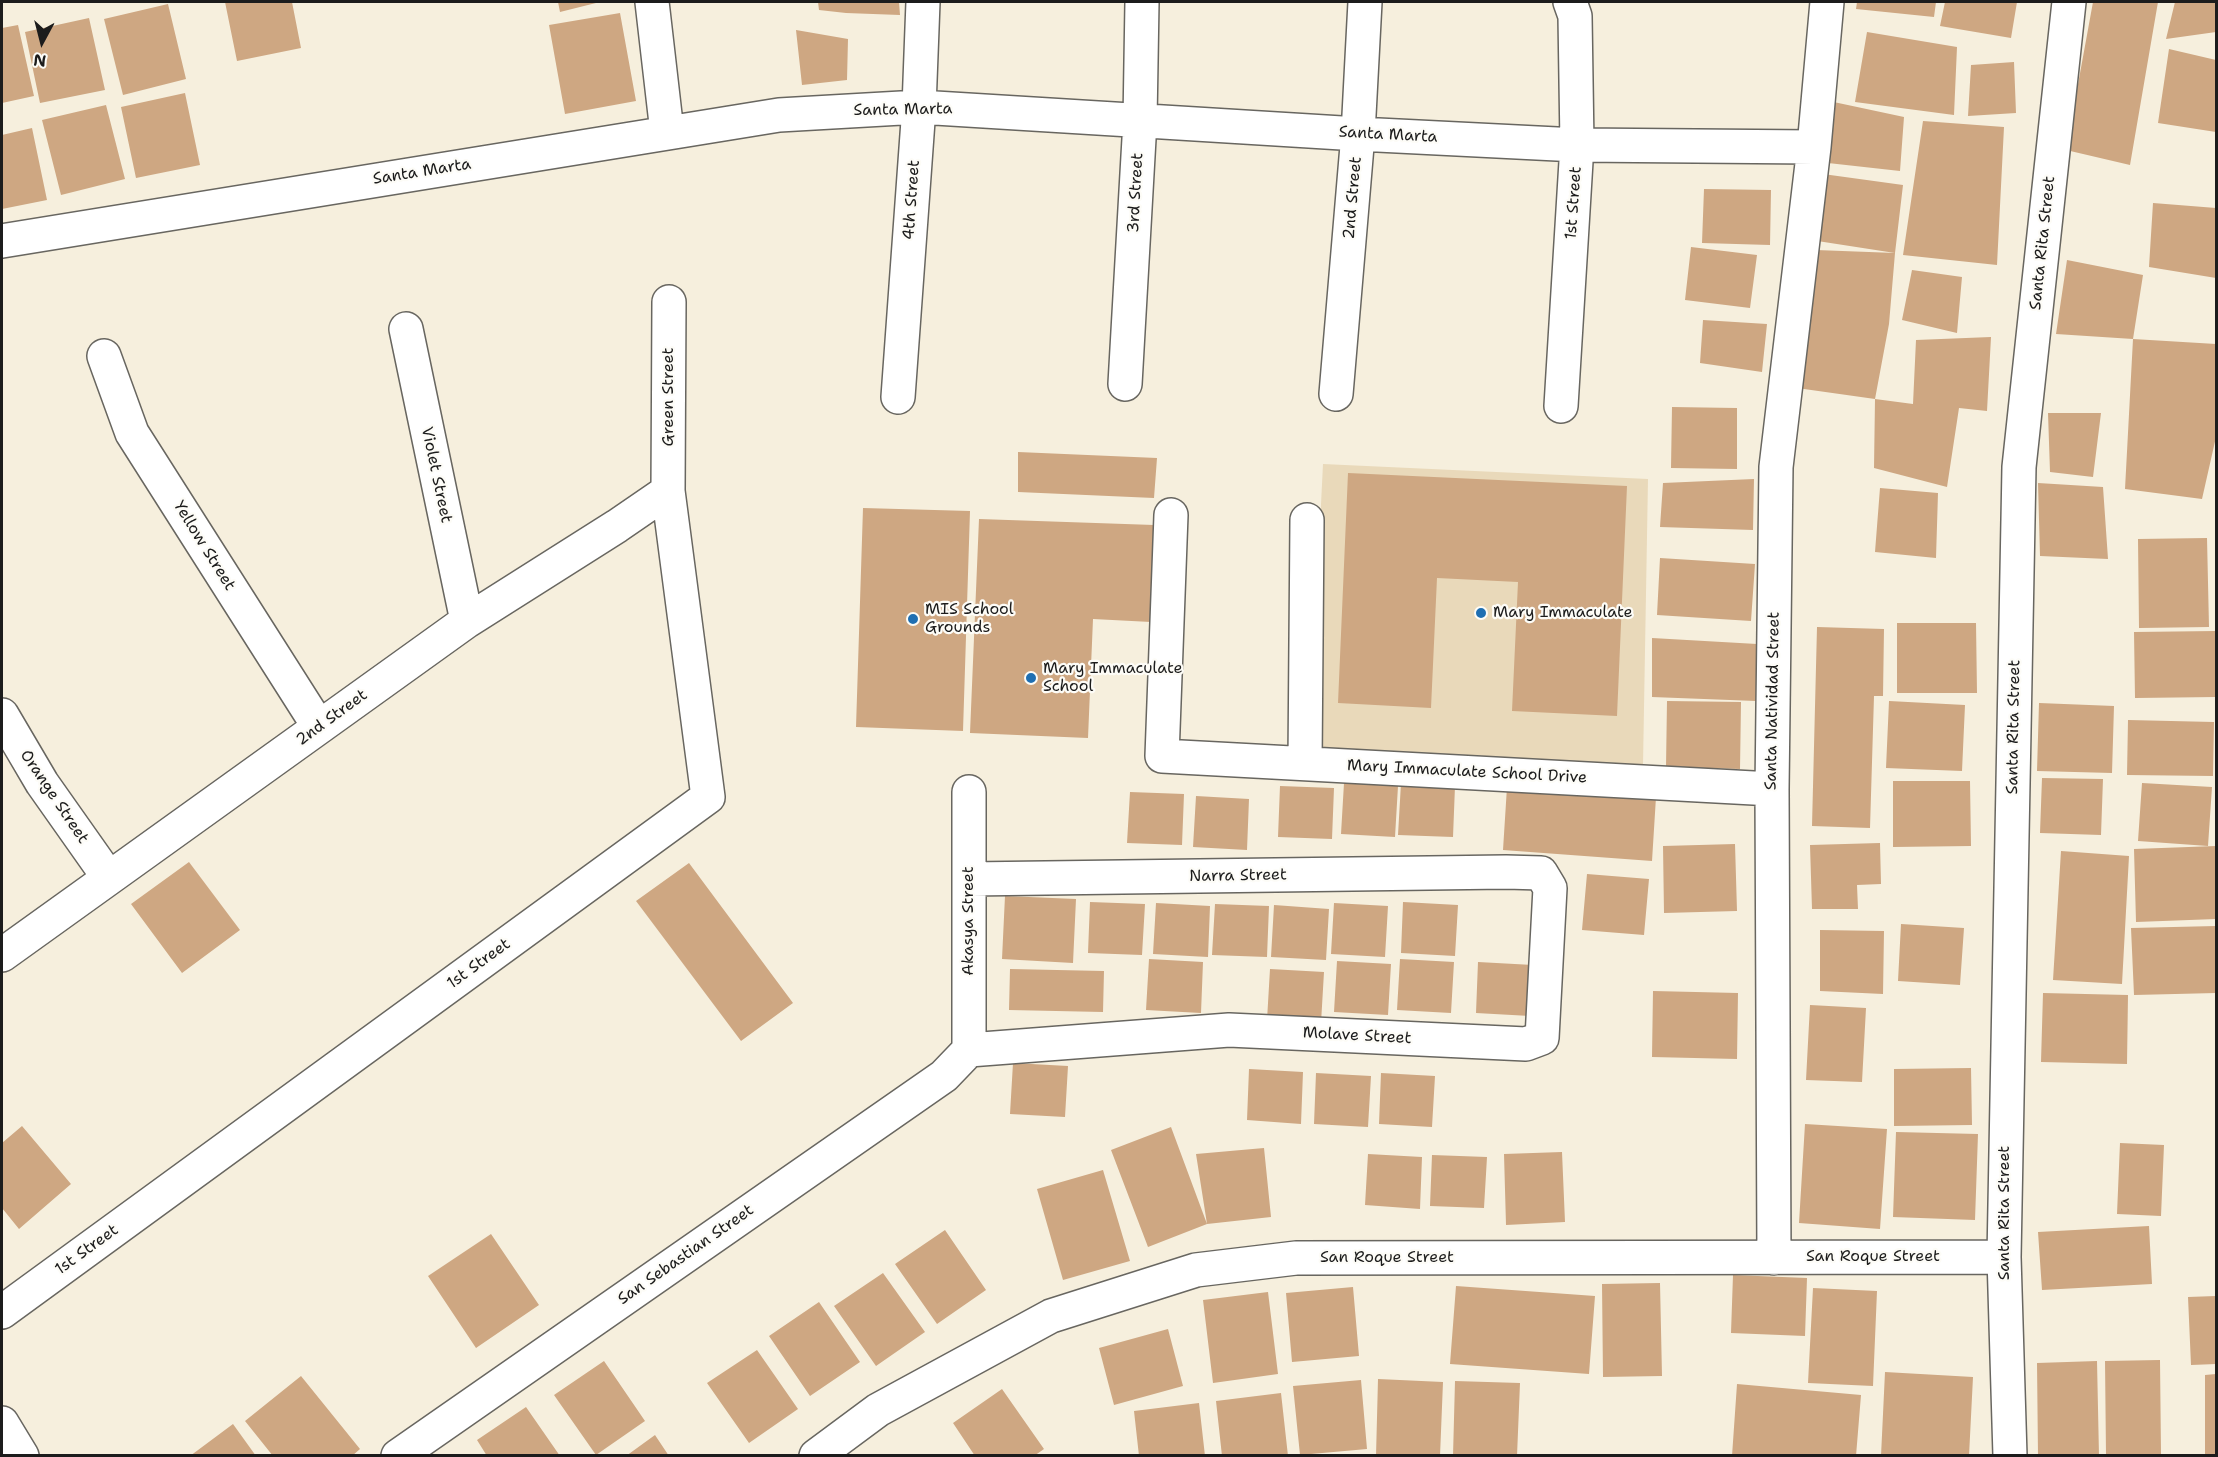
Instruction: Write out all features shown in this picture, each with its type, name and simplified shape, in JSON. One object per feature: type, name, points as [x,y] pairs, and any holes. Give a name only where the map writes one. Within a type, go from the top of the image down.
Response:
[{"type":"street","points":[[652,2],[667,132]]},
{"type":"street","name":"4th Street","points":[[898,397],[919,106],[923,2]]},
{"type":"street","name":"3rd Street","points":[[1125,384],[1140,121],[1142,2]]},
{"type":"street","name":"2nd Street","points":[[1336,394],[1358,134],[1365,2]]},
{"type":"street","name":"1st Street","points":[[1561,406],[1577,145],[1575,16],[1570,2]]},
{"type":"street","name":"Santa Natividad Street","points":[[1774,1258],[1772,789],[1776,467],[1814,147],[1827,2]]},
{"type":"street","name":"Santa Rita Street","points":[[2010,1455],[2004,1257],[2019,467],[2068,2]]},
{"type":"street","name":"Santa Marta","points":[[2,241],[778,115],[919,106],[1358,134],[1577,145],[1814,147]]},
{"type":"street","name":"Green Street","points":[[669,302],[669,491]]},
{"type":"street","name":"Violet Street","points":[[406,330],[467,621]]},
{"type":"street","name":"Yellow Street","points":[[104,356],[132,433],[319,727]]},
{"type":"street","name":"2nd Street","points":[[5,945],[109,878],[467,621],[669,491]]},
{"type":"street","name":"1st Street","points":[[2,1312],[708,797],[669,491]]},
{"type":"street","name":"Mary Immaculate School Drive","points":[[1171,515],[1162,756],[1772,789]]},
{"type":"street","points":[[1305,763],[1307,520]]},
{"type":"street","name":"Orange Street","points":[[2,714],[42,783],[109,878]]},
{"type":"street","name":"Akasya Street","points":[[969,792],[969,1050]]},
{"type":"street","name":"Narra Street","points":[[969,879],[1506,872]]},
{"type":"street","name":"Molave Street","points":[[969,1050],[1229,1030],[1526,1044],[1542,1038],[1550,888],[1541,873],[1506,872]]},
{"type":"street","name":"San Sebastian Street","points":[[398,1455],[944,1076],[969,1050]]},
{"type":"street","name":"San Roque Street","points":[[816,1455],[879,1410],[1051,1316],[1196,1270],[1296,1258],[2004,1257]]},
{"type":"street","points":[[2,1423],[22,1455]]},
{"type":"shaded area","name":"Mary Immaculate","points":[[1323,464],[1648,479],[1643,765],[1309,747]]},
{"type":"building","points":[[225,2],[292,2],[301,48],[237,61]]},
{"type":"building","points":[[558,2],[600,2],[560,12]]},
{"type":"building","points":[[818,2],[899,2],[900,15],[819,10]]},
{"type":"building","points":[[1857,2],[1936,2],[1934,17],[1856,9]]},
{"type":"building","points":[[1945,2],[2017,2],[2011,38],[1940,26]]},
{"type":"building","points":[[2093,2],[2158,2],[2130,165],[2066,150]]},
{"type":"building","points":[[2175,2],[2216,2],[2216,32],[2166,39]]},
{"type":"building","points":[[168,4],[186,79],[123,95],[104,19]]},
{"type":"building","points":[[620,13],[636,101],[565,114],[549,25]]},
{"type":"building","points":[[89,18],[105,90],[40,103],[25,32]]},
{"type":"building","points":[[18,25],[34,96],[2,103],[2,28]]},
{"type":"building","points":[[796,30],[848,39],[847,80],[802,85]]},
{"type":"building","points":[[1867,32],[1957,47],[1954,115],[1855,102]]},
{"type":"building","points":[[2169,49],[2216,60],[2216,132],[2158,123]]},
{"type":"building","points":[[2014,62],[2016,113],[1968,116],[1971,65]]},
{"type":"building","points":[[185,93],[200,165],[136,178],[121,107]]},
{"type":"building","points":[[1829,101],[1904,117],[1900,171],[1819,162]]},
{"type":"building","points":[[106,105],[125,179],[61,195],[42,120]]},
{"type":"building","points":[[1923,121],[2004,127],[1997,265],[1903,255]]},
{"type":"building","points":[[32,128],[47,200],[2,209],[2,135]]},
{"type":"building","points":[[1823,174],[1903,185],[1895,253],[1811,240]]},
{"type":"building","points":[[1704,189],[1771,190],[1770,245],[1702,243]]},
{"type":"building","points":[[2153,203],[2216,208],[2216,278],[2149,267]]},
{"type":"building","points":[[1691,247],[1757,255],[1750,308],[1685,300]]},
{"type":"building","points":[[1816,250],[1895,253],[1889,324],[1875,399],[1797,388],[1805,308],[1811,309]]},
{"type":"building","points":[[2067,260],[2143,275],[2133,339],[2056,334]]},
{"type":"building","points":[[1912,270],[1962,277],[1957,333],[1902,320]]},
{"type":"building","points":[[1703,320],[1767,324],[1762,372],[1700,363]]},
{"type":"building","points":[[1991,337],[1987,411],[1959,408],[1947,487],[1874,468],[1875,399],[1913,404],[1916,340]]},
{"type":"building","points":[[2133,339],[2216,344],[2216,437],[2202,499],[2125,489]]},
{"type":"building","points":[[1672,407],[1737,408],[1737,469],[1671,468]]},
{"type":"building","points":[[2048,413],[2101,413],[2093,477],[2050,472]]},
{"type":"building","points":[[1018,452],[1157,458],[1154,498],[1018,492]]},
{"type":"building","points":[[1348,473],[1627,486],[1617,716],[1512,711],[1518,582],[1437,578],[1431,708],[1338,703]]},
{"type":"building","points":[[1754,479],[1753,530],[1660,527],[1663,483]]},
{"type":"building","points":[[2038,483],[2103,487],[2108,559],[2040,556]]},
{"type":"building","points":[[1880,488],[1938,493],[1936,558],[1875,552]]},
{"type":"building","name":"MIS School Grounds","points":[[863,508],[970,511],[963,731],[856,727]]},
{"type":"building","name":"Mary Immaculate School","points":[[979,519],[1154,525],[1151,622],[1093,619],[1088,738],[970,733]]},
{"type":"building","points":[[2207,538],[2209,627],[2139,628],[2138,539]]},
{"type":"building","points":[[1660,558],[1755,564],[1751,621],[1657,615]]},
{"type":"building","points":[[1897,623],[1976,623],[1977,693],[1897,693]]},
{"type":"building","points":[[1817,627],[1884,629],[1883,696],[1874,696],[1870,828],[1812,826]]},
{"type":"building","points":[[2216,631],[2216,697],[2135,698],[2134,632]]},
{"type":"building","points":[[1652,638],[1757,644],[1756,701],[1652,697]]},
{"type":"building","points":[[1667,701],[1741,702],[1740,769],[1666,767]]},
{"type":"building","points":[[1889,701],[1965,705],[1962,771],[1886,768]]},
{"type":"building","points":[[2039,703],[2114,706],[2112,773],[2037,771]]},
{"type":"building","points":[[2128,720],[2214,722],[2213,776],[2127,775]]},
{"type":"building","points":[[2042,778],[2103,779],[2101,835],[2040,833]]},
{"type":"building","points":[[1893,781],[1970,781],[1971,846],[1893,847]]},
{"type":"building","points":[[1344,783],[1398,786],[1395,837],[1341,834]]},
{"type":"building","points":[[1401,783],[1455,786],[1453,837],[1398,835]]},
{"type":"building","points":[[2142,783],[2212,787],[2208,846],[2138,841]]},
{"type":"building","points":[[1280,786],[1334,788],[1332,839],[1278,837]]},
{"type":"building","points":[[1507,787],[1656,797],[1652,861],[1503,850]]},
{"type":"building","points":[[1130,792],[1184,794],[1182,845],[1127,843]]},
{"type":"building","points":[[1196,796],[1249,799],[1247,850],[1193,847]]},
{"type":"building","points":[[1880,843],[1881,884],[1857,885],[1858,909],[1812,909],[1810,845]]},
{"type":"building","points":[[1735,844],[1737,911],[1664,913],[1663,846]]},
{"type":"building","points":[[2216,846],[2216,919],[2136,922],[2134,849]]},
{"type":"building","points":[[2061,851],[2129,856],[2122,984],[2053,980]]},
{"type":"building","points":[[189,862],[240,930],[182,973],[131,904]]},
{"type":"building","points":[[689,863],[793,1003],[741,1041],[636,901]]},
{"type":"building","points":[[1587,874],[1649,879],[1644,935],[1582,930]]},
{"type":"building","points":[[1005,896],[1076,899],[1073,963],[1002,959]]},
{"type":"building","points":[[1090,902],[1145,904],[1142,955],[1088,953]]},
{"type":"building","points":[[1403,902],[1458,905],[1455,956],[1401,953]]},
{"type":"building","points":[[1156,903],[1210,906],[1208,957],[1153,954]]},
{"type":"building","points":[[1334,903],[1388,906],[1385,957],[1331,954]]},
{"type":"building","points":[[1215,904],[1269,906],[1267,957],[1212,955]]},
{"type":"building","points":[[1274,905],[1329,909],[1326,960],[1271,957]]},
{"type":"building","points":[[1901,924],[1964,928],[1960,985],[1898,981]]},
{"type":"building","points":[[2216,926],[2216,993],[2134,995],[2131,928]]},
{"type":"building","points":[[1820,930],[1884,931],[1883,994],[1820,991]]},
{"type":"building","points":[[1149,959],[1203,962],[1201,1013],[1146,1010]]},
{"type":"building","points":[[1400,959],[1454,962],[1451,1013],[1397,1010]]},
{"type":"building","points":[[1337,961],[1391,964],[1388,1015],[1334,1012]]},
{"type":"building","points":[[1478,962],[1533,965],[1530,1016],[1476,1013]]},
{"type":"building","points":[[1010,969],[1104,971],[1103,1012],[1009,1010]]},
{"type":"building","points":[[1270,969],[1324,972],[1321,1023],[1267,1020]]},
{"type":"building","points":[[1653,991],[1738,993],[1737,1059],[1652,1057]]},
{"type":"building","points":[[2043,993],[2128,995],[2127,1064],[2041,1062]]},
{"type":"building","points":[[1810,1005],[1866,1008],[1862,1082],[1806,1080]]},
{"type":"building","points":[[1013,1063],[1068,1066],[1065,1117],[1010,1114]]},
{"type":"building","points":[[1971,1068],[1972,1125],[1894,1126],[1894,1069]]},
{"type":"building","points":[[1249,1069],[1303,1072],[1301,1124],[1247,1120]]},
{"type":"building","points":[[1316,1073],[1371,1076],[1368,1127],[1314,1124]]},
{"type":"building","points":[[1381,1073],[1435,1076],[1432,1127],[1379,1124]]},
{"type":"building","points":[[1805,1124],[1887,1129],[1880,1229],[1799,1223]]},
{"type":"building","points":[[22,1126],[71,1184],[19,1229],[2,1208],[2,1143]]},
{"type":"building","points":[[1171,1127],[1207,1224],[1148,1247],[1111,1150]]},
{"type":"building","points":[[1896,1132],[1978,1134],[1975,1220],[1893,1217]]},
{"type":"building","points":[[2120,1143],[2164,1145],[2161,1216],[2117,1214]]},
{"type":"building","points":[[1264,1148],[1271,1217],[1207,1224],[1196,1154]]},
{"type":"building","points":[[1562,1152],[1565,1222],[1506,1225],[1504,1154]]},
{"type":"building","points":[[1368,1154],[1422,1157],[1420,1209],[1365,1205]]},
{"type":"building","points":[[1432,1155],[1487,1157],[1484,1208],[1430,1206]]},
{"type":"building","points":[[1103,1170],[1130,1261],[1063,1280],[1037,1189]]},
{"type":"building","points":[[2149,1226],[2152,1284],[2042,1290],[2038,1232]]},
{"type":"building","points":[[945,1230],[986,1290],[937,1324],[895,1264]]},
{"type":"building","points":[[491,1234],[539,1305],[476,1348],[428,1276]]},
{"type":"building","points":[[883,1273],[925,1332],[876,1366],[834,1306]]},
{"type":"building","points":[[1733,1275],[1807,1278],[1805,1336],[1731,1333]]},
{"type":"building","points":[[1660,1283],[1662,1376],[1603,1377],[1602,1284]]},
{"type":"building","points":[[1456,1286],[1595,1296],[1589,1374],[1450,1364]]},
{"type":"building","points":[[1353,1287],[1359,1356],[1292,1362],[1286,1293]]},
{"type":"building","points":[[1813,1288],[1877,1291],[1873,1386],[1808,1383]]},
{"type":"building","points":[[1268,1292],[1278,1374],[1213,1383],[1203,1300]]},
{"type":"building","points":[[2216,1296],[2216,1364],[2191,1365],[2188,1297]]},
{"type":"building","points":[[819,1302],[860,1362],[810,1396],[769,1336]]},
{"type":"building","points":[[1168,1329],[1183,1386],[1114,1405],[1099,1348]]},
{"type":"building","points":[[757,1350],[798,1409],[749,1443],[707,1383]]},
{"type":"building","points":[[2160,1360],[2161,1454],[2106,1455],[2105,1361]]},
{"type":"building","points":[[604,1361],[645,1421],[596,1455],[554,1395]]},
{"type":"building","points":[[2097,1361],[2099,1456],[2038,1456],[2037,1363]]},
{"type":"building","points":[[1885,1372],[1973,1377],[1969,1456],[1881,1456]]},
{"type":"building","points":[[2216,1374],[2216,1456],[2205,1456],[2205,1375]]},
{"type":"building","points":[[301,1376],[360,1449],[352,1456],[273,1456],[245,1421]]},
{"type":"building","points":[[1378,1379],[1443,1382],[1440,1456],[1376,1456]]},
{"type":"building","points":[[1361,1380],[1367,1449],[1300,1455],[1293,1386]]},
{"type":"building","points":[[1455,1381],[1520,1383],[1517,1456],[1453,1456]]},
{"type":"building","points":[[1737,1384],[1861,1395],[1856,1456],[1732,1456]]},
{"type":"building","points":[[1002,1389],[1044,1449],[1034,1456],[975,1456],[953,1423]]},
{"type":"building","points":[[1281,1393],[1288,1456],[1222,1456],[1216,1401]]},
{"type":"building","points":[[1199,1403],[1205,1456],[1139,1456],[1134,1411]]},
{"type":"building","points":[[526,1407],[560,1456],[487,1456],[477,1440]]},
{"type":"building","points":[[233,1424],[256,1456],[190,1456]]},
{"type":"building","points":[[655,1435],[669,1456],[626,1456]]},
{"type":"place","name":"Mary Immaculate","points":[[1481,613]]},
{"type":"place","name":"MIS School Grounds","points":[[913,619]]},
{"type":"place","name":"Mary Immaculate School","points":[[1031,678]]}]
